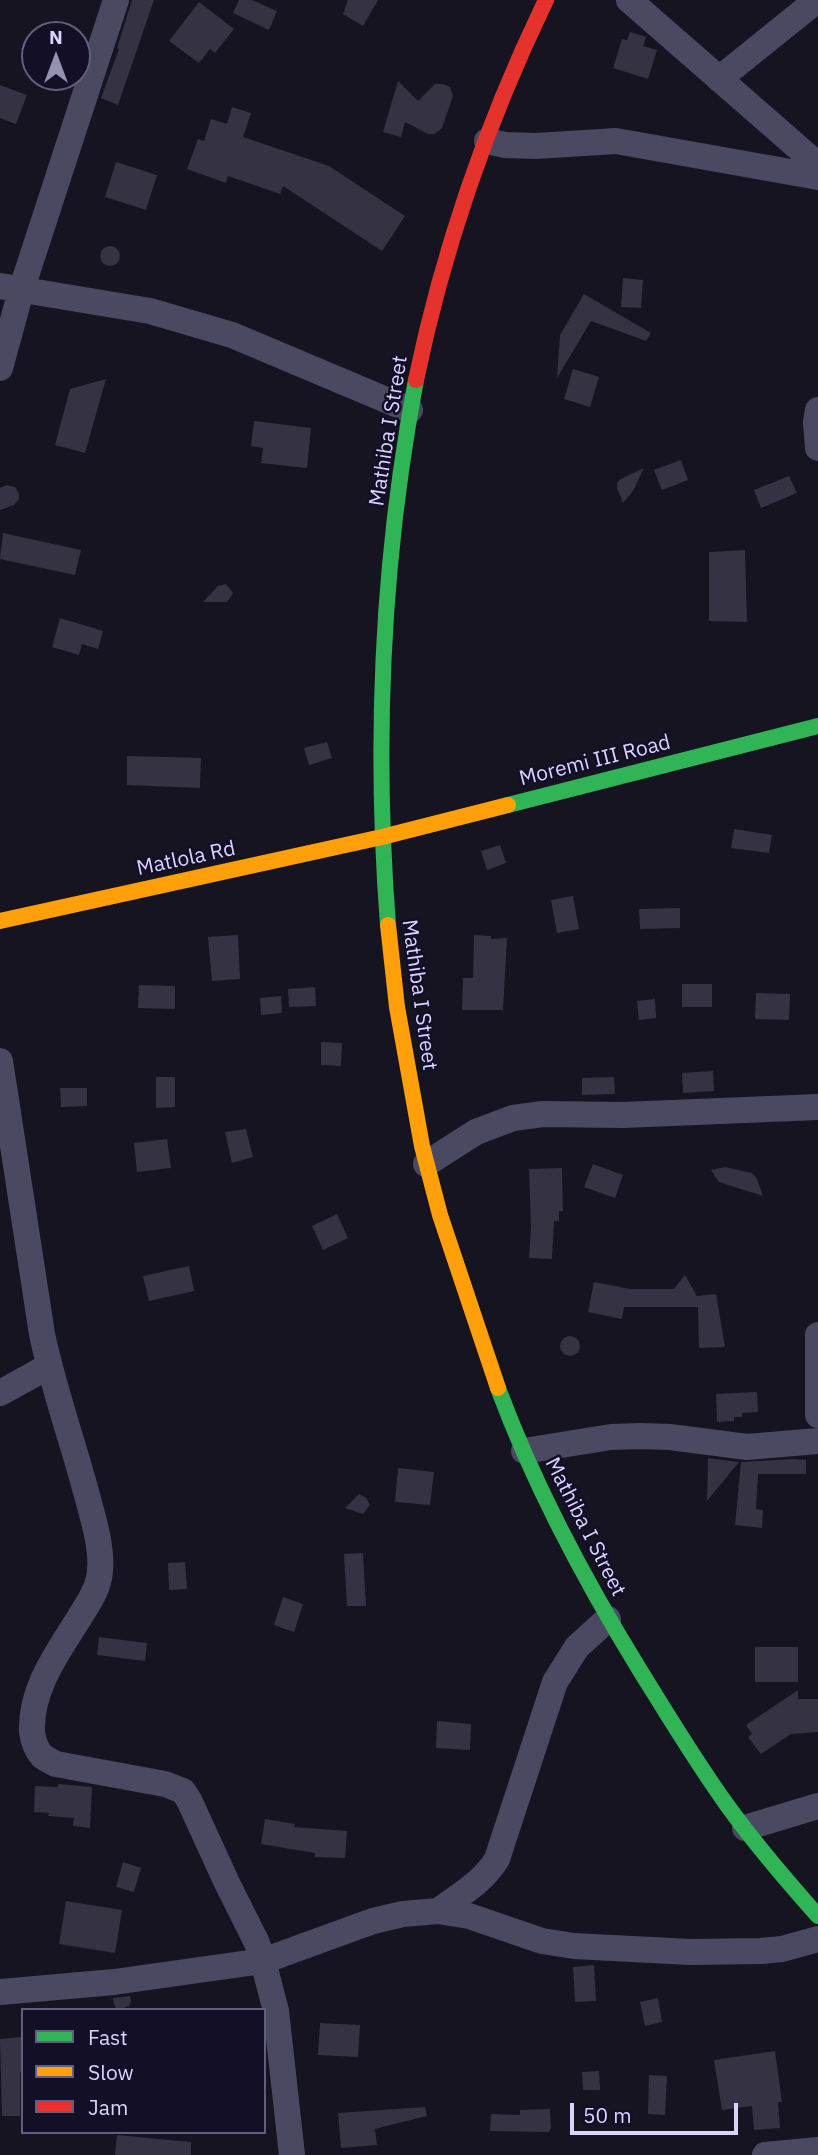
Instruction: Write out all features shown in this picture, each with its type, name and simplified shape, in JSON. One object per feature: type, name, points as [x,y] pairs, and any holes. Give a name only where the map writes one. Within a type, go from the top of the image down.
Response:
[{"type":"street","points":[[0,368],[10,288],[116,0]]},
{"type":"street","name":"Mathiba I Street","points":[[546,0],[487,141],[458,220],[410,410],[391,559],[381,666],[382,837],[391,961],[425,1164],[473,1316],[524,1451],[565,1539],[608,1619],[705,1774],[744,1828],[818,1916]]},
{"type":"street","points":[[629,0],[818,165]]},
{"type":"street","points":[[719,79],[817,0]]},
{"type":"street","points":[[487,141],[505,145],[536,146],[616,141],[818,177]]},
{"type":"street","points":[[10,288],[150,311],[232,335],[410,410]]},
{"type":"street","points":[[818,410],[818,448]]},
{"type":"street","points":[[818,726],[818,733]]},
{"type":"street","name":"Moremi III Road","points":[[382,837],[818,726]]},
{"type":"street","name":"Matlola Rd","points":[[0,921],[382,837]]},
{"type":"street","points":[[0,1061],[42,1334],[96,1527],[101,1569],[92,1596],[44,1676],[36,1696],[32,1722],[33,1740],[42,1755],[56,1765],[166,1784],[183,1791],[189,1800],[263,1961],[276,2011],[292,2155]]},
{"type":"street","points":[[425,1164],[476,1132],[513,1118],[543,1114],[623,1115],[818,1107]]},
{"type":"street","points":[[818,1348],[818,1415]]},
{"type":"street","points":[[0,1393],[49,1366]]},
{"type":"street","points":[[524,1451],[611,1437],[640,1436],[684,1438],[747,1447],[818,1441]]},
{"type":"street","points":[[439,1911],[476,1883],[498,1859],[555,1682],[577,1647],[608,1619]]},
{"type":"street","points":[[744,1828],[818,1806]]},
{"type":"street","points":[[0,1992],[114,1982],[263,1961],[373,1922],[403,1914],[439,1911],[469,1916],[542,1941],[574,1946],[691,1952],[761,1951],[782,1949],[818,1939]]},
{"type":"street","points":[[765,2155],[818,2150]]},
{"type":"building","points":[[132,0],[154,0],[118,105],[101,98],[119,49],[117,48]]},
{"type":"building","points":[[239,0],[252,0],[277,11],[269,30],[233,13]]},
{"type":"building","points":[[348,0],[378,0],[363,26],[343,14]]},
{"type":"building","points":[[199,2],[234,29],[215,53],[210,49],[199,63],[169,41]]},
{"type":"building","points":[[630,32],[646,37],[643,46],[657,50],[648,79],[613,68],[622,39],[627,40]]},
{"type":"building","points":[[398,81],[418,101],[435,84],[450,87],[453,96],[442,128],[434,134],[428,134],[405,122],[401,137],[383,132]]},
{"type":"building","points":[[0,85],[27,95],[16,124],[0,118]]},
{"type":"building","points":[[232,107],[251,113],[243,137],[329,166],[405,216],[382,251],[283,186],[280,194],[228,176],[226,183],[187,169],[198,139],[204,141],[211,119],[227,124]]},
{"type":"building","points":[[116,162],[157,175],[146,210],[105,197]]},
{"type":"building","points":[[110,246],[117,249],[120,256],[117,263],[110,266],[103,263],[100,256],[103,249]]},
{"type":"building","points":[[623,278],[643,280],[641,308],[621,307]]},
{"type":"building","points":[[584,294],[651,333],[646,341],[591,321],[557,378],[560,335]]},
{"type":"building","points":[[573,369],[599,377],[590,407],[564,399]]},
{"type":"building","points":[[106,379],[85,453],[55,445],[70,389]]},
{"type":"building","points":[[254,421],[311,428],[307,468],[261,463],[263,448],[251,446]]},
{"type":"building","points":[[681,460],[688,480],[662,490],[654,470]]},
{"type":"building","points":[[644,468],[633,491],[623,503],[617,483]]},
{"type":"building","points":[[789,476],[797,493],[761,508],[754,490]]},
{"type":"building","points":[[7,485],[15,487],[19,499],[14,505],[0,510],[0,488]]},
{"type":"building","points":[[3,533],[81,550],[75,575],[0,559]]},
{"type":"building","points":[[745,550],[747,622],[709,621],[709,552]]},
{"type":"building","points":[[226,584],[233,593],[227,602],[203,602],[218,586]]},
{"type":"building","points":[[60,618],[103,631],[98,649],[82,644],[79,655],[52,647]]},
{"type":"building","points":[[327,742],[332,758],[309,765],[304,748]]},
{"type":"building","points":[[127,756],[201,758],[200,788],[127,785]]},
{"type":"building","points":[[734,829],[772,835],[769,853],[731,848]]},
{"type":"building","points":[[500,845],[506,863],[487,870],[481,851]]},
{"type":"building","points":[[573,896],[579,929],[557,933],[551,900]]},
{"type":"building","points":[[680,908],[680,928],[640,929],[639,909]]},
{"type":"building","points":[[238,935],[240,979],[212,981],[208,937]]},
{"type":"building","points":[[474,935],[491,936],[491,939],[507,938],[503,1010],[462,1010],[463,978],[473,978]]},
{"type":"building","points":[[682,984],[712,984],[712,1007],[682,1007]]},
{"type":"building","points":[[139,985],[175,986],[175,1009],[138,1008]]},
{"type":"building","points":[[315,987],[316,1006],[289,1007],[288,989]]},
{"type":"building","points":[[756,993],[790,994],[789,1020],[755,1019]]},
{"type":"building","points":[[281,996],[282,1013],[261,1015],[260,998]]},
{"type":"building","points":[[655,999],[656,1018],[639,1020],[637,1001]]},
{"type":"building","points":[[321,1042],[342,1043],[341,1066],[321,1065]]},
{"type":"building","points":[[713,1071],[714,1091],[683,1093],[682,1073]]},
{"type":"building","points":[[156,1077],[175,1077],[175,1107],[156,1108]]},
{"type":"building","points":[[614,1077],[615,1094],[582,1095],[582,1078]]},
{"type":"building","points":[[60,1088],[87,1088],[87,1106],[61,1107]]},
{"type":"building","points":[[246,1129],[253,1157],[232,1163],[225,1132]]},
{"type":"building","points":[[167,1139],[171,1168],[137,1172],[134,1143]]},
{"type":"building","points":[[593,1164],[623,1175],[615,1198],[584,1187]]},
{"type":"building","points":[[725,1167],[752,1173],[763,1196],[719,1182],[711,1170]]},
{"type":"building","points":[[562,1168],[563,1211],[559,1211],[559,1221],[554,1221],[552,1259],[529,1258],[529,1169]]},
{"type":"building","points":[[337,1214],[348,1238],[323,1250],[312,1226]]},
{"type":"building","points":[[189,1266],[194,1291],[149,1301],[143,1276]]},
{"type":"building","points":[[685,1275],[698,1298],[697,1296],[716,1294],[725,1347],[699,1348],[698,1307],[624,1307],[622,1319],[588,1312],[594,1282],[630,1289],[674,1289]]},
{"type":"building","points":[[570,1336],[577,1339],[580,1346],[577,1353],[570,1356],[563,1353],[560,1346],[563,1339]]},
{"type":"building","points":[[757,1392],[758,1412],[742,1413],[742,1417],[734,1417],[734,1421],[717,1422],[716,1394]]},
{"type":"building","points":[[708,1458],[739,1462],[707,1501]]},
{"type":"building","points":[[806,1460],[806,1474],[758,1474],[756,1509],[763,1510],[762,1528],[735,1525],[741,1462]]},
{"type":"building","points":[[398,1468],[434,1472],[430,1505],[395,1502]]},
{"type":"building","points":[[359,1494],[366,1498],[370,1505],[363,1514],[345,1508]]},
{"type":"building","points":[[363,1553],[366,1606],[347,1606],[344,1554]]},
{"type":"building","points":[[185,1562],[187,1589],[169,1590],[168,1563]]},
{"type":"building","points":[[283,1597],[303,1604],[294,1632],[274,1625]]},
{"type":"building","points":[[99,1637],[147,1643],[145,1661],[97,1655]]},
{"type":"building","points":[[755,1647],[798,1647],[798,1682],[755,1682]]},
{"type":"building","points":[[798,1690],[798,1699],[818,1699],[818,1732],[791,1734],[761,1754],[748,1737],[752,1734],[746,1725]]},
{"type":"building","points":[[437,1721],[471,1724],[470,1750],[436,1748]]},
{"type":"building","points":[[58,1784],[92,1787],[90,1828],[73,1826],[74,1818],[34,1812],[35,1786],[58,1787]]},
{"type":"building","points":[[265,1819],[295,1824],[294,1827],[347,1831],[345,1858],[315,1857],[315,1853],[261,1844]]},
{"type":"building","points":[[123,1862],[141,1868],[134,1892],[116,1887]]},
{"type":"building","points":[[66,1901],[122,1910],[115,1953],[59,1944]]},
{"type":"building","points":[[594,1965],[596,2001],[575,2002],[573,1967]]},
{"type":"building","points":[[130,1996],[131,2001],[129,2006],[116,2008],[113,1998]]},
{"type":"building","points":[[658,1998],[662,2022],[645,2026],[640,2002]]},
{"type":"building","points":[[320,2023],[360,2025],[358,2057],[318,2055]]},
{"type":"building","points":[[21,2037],[20,2116],[2,2116],[0,2039]]},
{"type":"building","points":[[775,2051],[782,2102],[778,2102],[780,2128],[754,2130],[752,2106],[722,2110],[714,2060]]},
{"type":"building","points":[[599,2071],[600,2090],[583,2090],[582,2072]]},
{"type":"building","points":[[649,2075],[667,2076],[665,2115],[648,2114]]},
{"type":"building","points":[[425,2107],[427,2116],[375,2129],[377,2145],[341,2148],[338,2113]]},
{"type":"building","points":[[550,2109],[549,2132],[490,2131],[491,2114],[520,2115],[520,2110]]},
{"type":"building","points":[[117,2135],[191,2142],[191,2155],[115,2155]]},
{"type":"traffic: fast","points":[[388,925],[382,788],[384,651],[395,515],[416,380]]},
{"type":"traffic: fast","points":[[508,805],[818,726]]},
{"type":"traffic: fast","points":[[498,1388],[528,1462],[562,1533],[641,1672],[727,1805],[771,1862],[818,1916]]},
{"type":"traffic: slow","points":[[0,921],[382,837],[508,805]]},
{"type":"traffic: slow","points":[[388,925],[397,1007],[422,1146],[440,1215],[498,1388]]},
{"type":"traffic: jam","points":[[416,380],[440,283],[469,186],[505,92],[546,0]]}]
